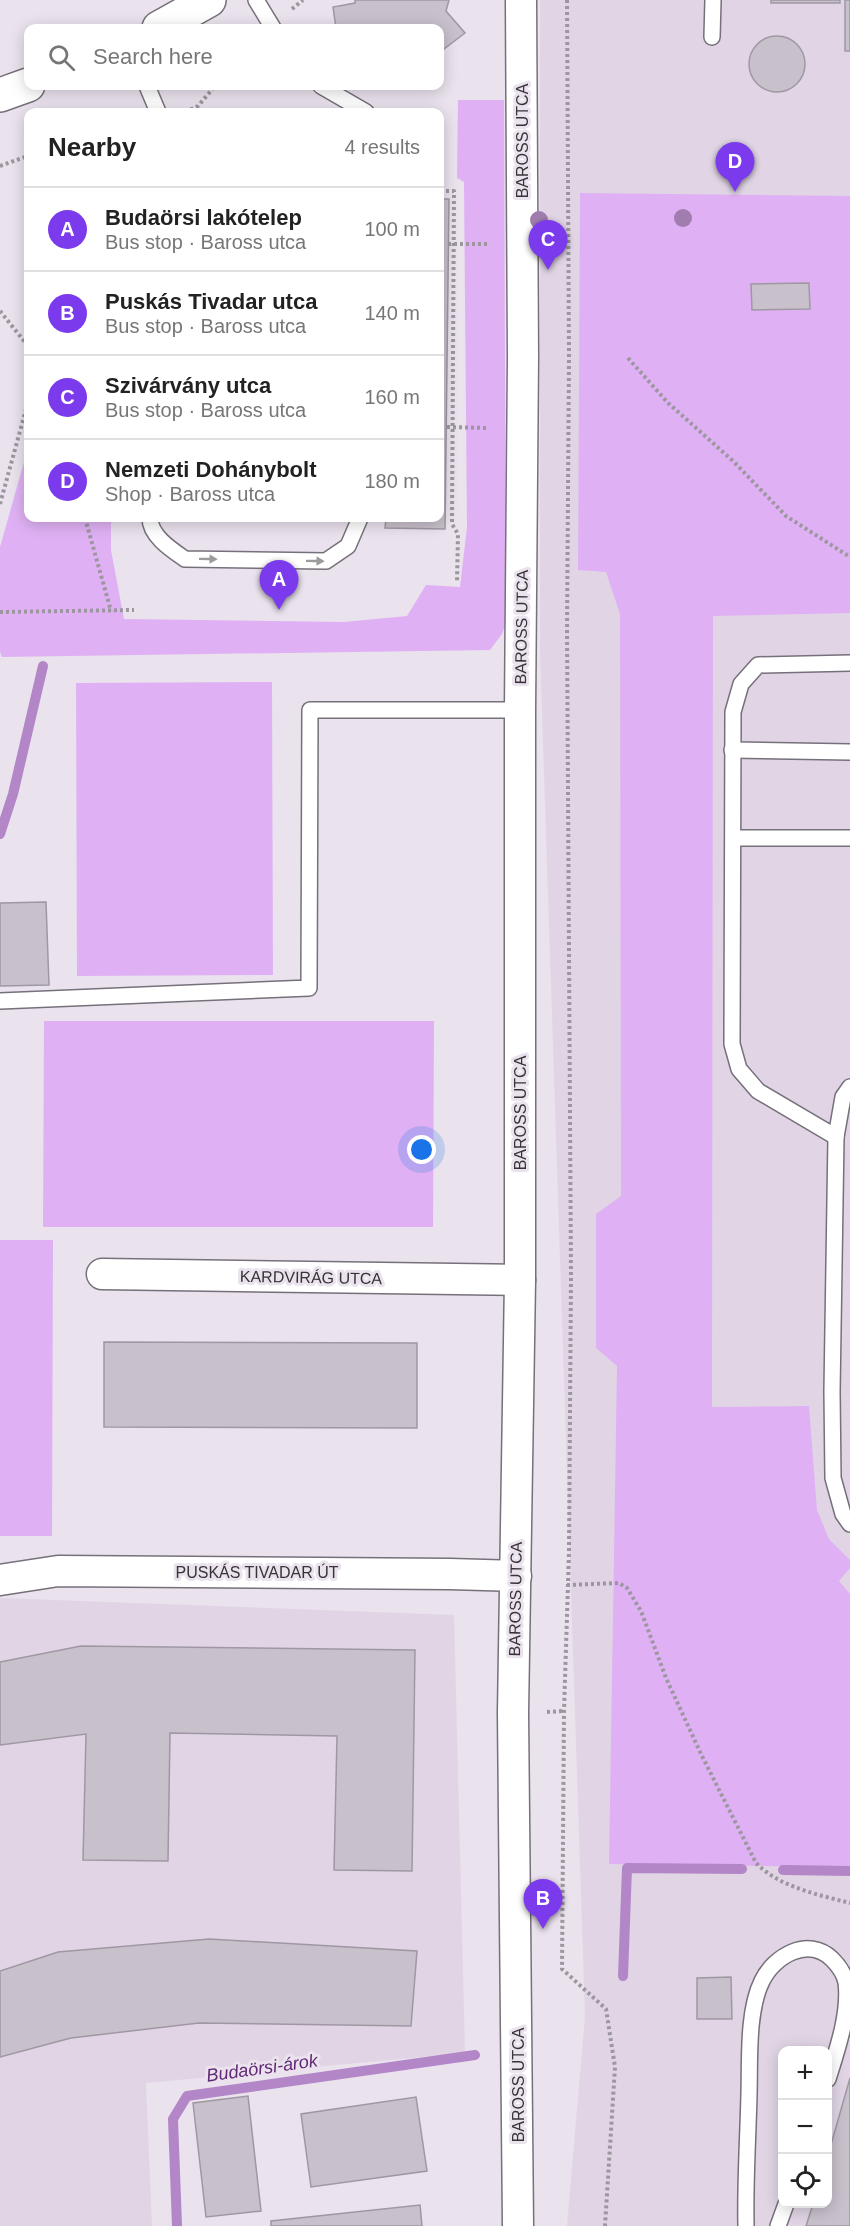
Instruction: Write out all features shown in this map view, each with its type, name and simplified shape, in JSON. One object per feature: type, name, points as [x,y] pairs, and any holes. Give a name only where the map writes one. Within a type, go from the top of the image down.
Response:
[{"type":"street","points":[[166,24],[210,0]]},
{"type":"street","name":"BAROSS UTCA","points":[[518,2226],[513,1713],[520,1280],[520,710],[523,358],[521,0]]},
{"type":"street","points":[[0,95],[24,86]]},
{"type":"street","name":"KARDVIRÁG UTCA","points":[[102,1275],[520,1280]]},
{"type":"street","name":"PUSKÁS TIVADAR ÚT","points":[[0,1580],[58,1571],[516,1576]]},
{"type":"lane","points":[[256,0],[271,24]]},
{"type":"lane","points":[[712,38],[713,0]]},
{"type":"lane","points":[[149,90],[156,108]]},
{"type":"lane","points":[[328,90],[359,108]]},
{"type":"lane","points":[[150,522],[166,546],[185,559],[326,561],[348,546],[358,522]]},
{"type":"lane","points":[[836,1137],[758,1091],[739,1069],[732,1044],[733,712],[741,684],[758,665],[850,663]]},
{"type":"lane","points":[[0,1001],[309,988],[310,710],[520,710]]},
{"type":"lane","points":[[732,750],[850,752]]},
{"type":"lane","points":[[733,838],[850,838]]},
{"type":"lane","points":[[850,1087],[843,1097],[836,1137],[832,1392],[833,1478],[843,1514],[850,1524]]},
{"type":"lane","points":[[746,2226],[753,2010],[761,1982],[773,1963],[790,1952],[809,1948],[825,1953],[838,1965],[846,1980],[847,2006],[832,2067]]},
{"type":"lane","points":[[778,2226],[785,2208]]},
{"type":"path","points":[[567,0],[569,358],[567,628],[571,1264],[562,1969],[606,2009],[615,2067],[605,2226]]},
{"type":"path","points":[[194,108],[212,90]]},
{"type":"path","points":[[0,165],[24,157]]},
{"type":"path","points":[[444,191],[454,191],[451,244],[452,524],[458,534],[457,582]]},
{"type":"path","points":[[451,244],[491,244]]},
{"type":"path","points":[[0,311],[24,341]]},
{"type":"path","points":[[628,358],[668,403],[734,462],[786,516],[850,557]]},
{"type":"path","points":[[0,504],[24,417]]},
{"type":"path","points":[[447,428],[490,428]]},
{"type":"path","points":[[86,522],[111,611]]},
{"type":"path","points":[[0,612],[134,610]]},
{"type":"path","points":[[567,1585],[619,1583],[627,1588],[641,1611],[666,1678],[701,1754],[756,1863],[769,1874],[789,1884],[850,1903]]},
{"type":"shaded area","points":[[540,0],[850,0],[850,2226],[567,2226],[585,2016],[540,652]]},
{"type":"shaded area","points":[[458,100],[504,100],[506,623],[502,634],[490,650],[2,657],[0,652],[0,547],[24,462],[24,522],[111,522],[111,550],[124,619],[344,622],[407,616],[426,585],[460,587],[467,527],[464,182],[457,178]]},
{"type":"shaded area","points":[[580,193],[850,196],[850,613],[713,616],[712,1407],[809,1406],[817,1510],[829,1539],[850,1560],[850,1568],[839,1581],[850,1594],[850,1867],[609,1864],[617,1366],[596,1348],[596,1214],[621,1196],[620,614],[606,572],[578,570]]},
{"type":"shaded area","points":[[272,682],[273,975],[77,976],[76,683]]},
{"type":"shaded area","points":[[44,1021],[434,1021],[433,1227],[43,1227]]},
{"type":"shaded area","points":[[0,1240],[53,1240],[52,1536],[0,1536]]},
{"type":"shaded area","points":[[0,1598],[454,1615],[465,2053],[146,2083],[152,2226],[0,2226]]},
{"type":"building","points":[[355,0],[449,0],[446,11],[465,33],[444,49],[444,24],[335,24],[333,7],[355,3]]},
{"type":"building","points":[[771,0],[840,0],[840,3],[771,3]]},
{"type":"building","points":[[845,0],[850,0],[850,51],[845,51]]},
{"type":"building","points":[[771,36],[783,36],[793,40],[801,48],[805,64],[801,80],[793,88],[783,92],[771,92],[761,88],[753,80],[749,70],[749,58],[753,48],[761,40]]},
{"type":"building","points":[[444,199],[449,199],[445,529],[385,528],[386,522],[444,522]]},
{"type":"building","points":[[809,283],[810,309],[752,310],[751,284]]},
{"type":"building","points":[[46,902],[49,985],[0,986],[0,903]]},
{"type":"building","points":[[104,1342],[417,1343],[417,1428],[104,1427]]},
{"type":"building","points":[[81,1646],[415,1650],[412,1871],[334,1870],[337,1736],[170,1733],[168,1861],[83,1860],[86,1734],[0,1745],[0,1662]]},
{"type":"building","points":[[209,1939],[417,1951],[411,2026],[199,2023],[71,2038],[0,2057],[0,1971],[58,1952]]},
{"type":"building","points":[[731,1977],[732,2019],[697,2019],[697,1978]]},
{"type":"building","points":[[850,2078],[850,2226],[806,2226],[812,2208],[832,2208],[832,2141]]},
{"type":"building","points":[[248,2096],[261,2211],[206,2217],[193,2103]]},
{"type":"building","points":[[416,2097],[427,2171],[311,2187],[301,2114]]},
{"type":"building","points":[[420,2205],[422,2226],[271,2226],[271,2221]]},
{"type":"waterway","points":[[0,834],[13,794],[43,666]]},
{"type":"waterway","name":"Budaörsi-árok","points":[[623,1976],[627,1868],[742,1869]]},
{"type":"waterway","name":"Budaörsi-árok","points":[[783,1870],[850,1871]]},
{"type":"waterway","name":"Budaörsi-árok","points":[[177,2226],[173,2119],[187,2096],[475,2055]]},
{"type":"place","name":"Nemzeti Dohánybolt","points":[[735,192]]},
{"type":"place","name":"Szivárvány utca","points":[[548,270]]},
{"type":"place","name":"Budaörsi lakótelep","points":[[279,610]]},
{"type":"place","name":"Puskás Tivadar utca","points":[[543,1929]]}]
